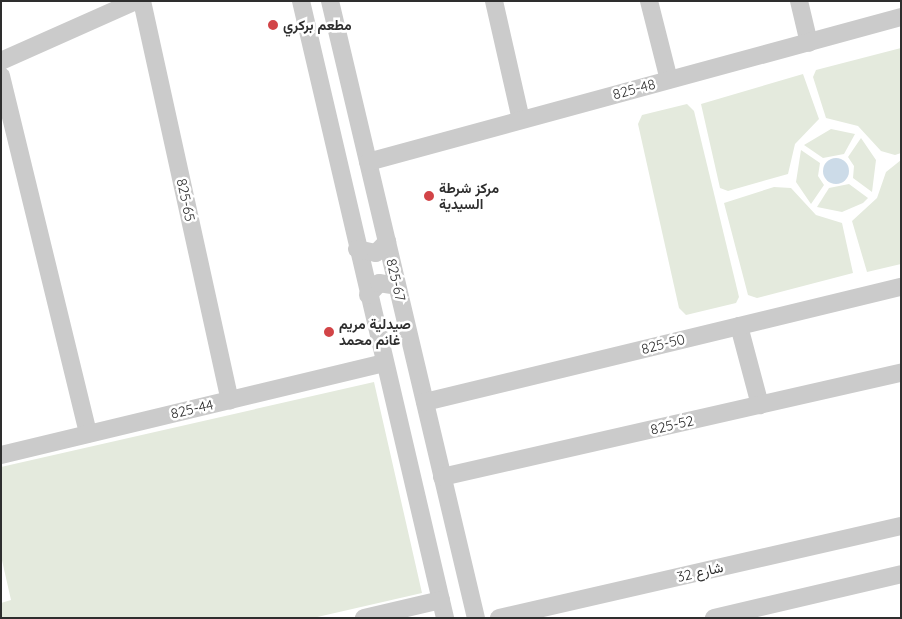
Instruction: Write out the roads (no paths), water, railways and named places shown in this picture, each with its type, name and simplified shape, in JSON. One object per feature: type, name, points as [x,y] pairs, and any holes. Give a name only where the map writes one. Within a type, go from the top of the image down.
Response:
[{"type":"street","points":[[1,61],[136,1]]},
{"type":"street","name":"825-65","points":[[142,1],[230,400]]},
{"type":"street","points":[[301,1],[445,618]]},
{"type":"street","name":"825-67","points":[[330,1],[476,618]]},
{"type":"street","points":[[494,1],[521,120]]},
{"type":"street","points":[[649,1],[669,80]]},
{"type":"street","points":[[799,1],[809,43]]},
{"type":"street","name":"825-48","points":[[368,162],[901,17]]},
{"type":"street","points":[[1,76],[88,434]]},
{"type":"street","points":[[358,249],[376,253],[387,242]]},
{"type":"street","points":[[368,294],[379,283],[397,286]]},
{"type":"street","name":"825-50","points":[[425,402],[901,287]]},
{"type":"street","points":[[739,326],[760,405]]},
{"type":"street","name":"825-44","points":[[1,454],[384,363]]},
{"type":"street","name":"825-52","points":[[442,477],[901,373]]},
{"type":"street","name":"شارع 32","points":[[499,618],[543,612],[901,526]]},
{"type":"street","points":[[714,618],[901,574]]},
{"type":"street","points":[[364,618],[441,600]]},
{"type":"water","points":[[836,158],[845,162],[849,171],[845,180],[836,184],[827,180],[823,171],[827,162]]},
{"type":"place","name":"مطعم بركري","points":[[273,25]]},
{"type":"place","name":"مركز شرطة السيدية","points":[[429,196]]},
{"type":"place","name":"صيدلية مريم غانم محمد","points":[[329,332]]}]
